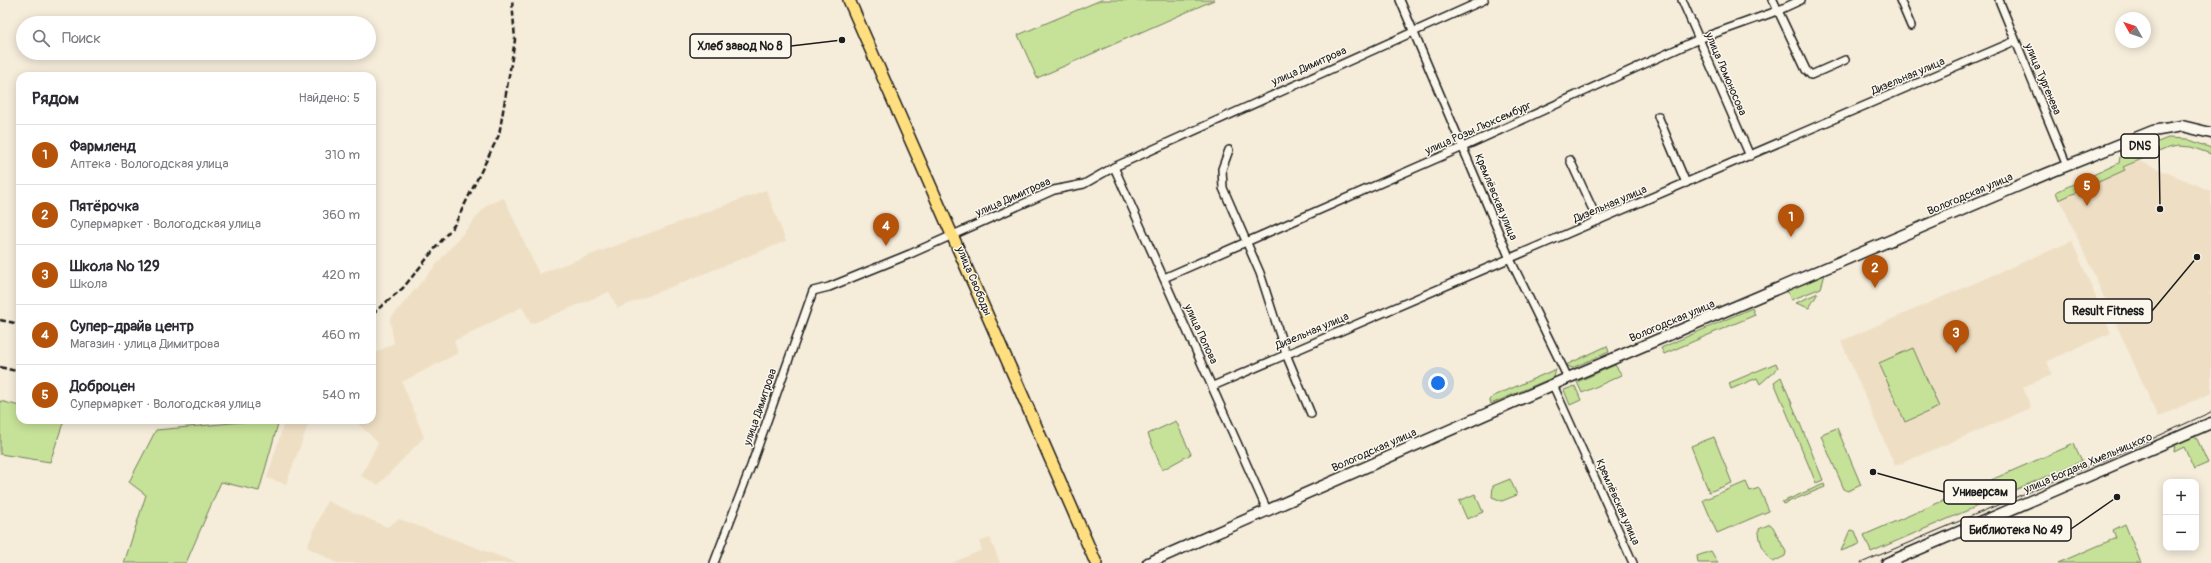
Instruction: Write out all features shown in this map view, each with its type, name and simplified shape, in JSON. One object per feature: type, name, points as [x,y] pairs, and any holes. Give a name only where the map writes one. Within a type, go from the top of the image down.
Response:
[{"type":"main road","name":"улица Свободы","points":[[849,0],[954,235],[1096,563]]},
{"type":"main road","name":"Вологодская улица","points":[[1148,563],[1568,378],[2067,166],[2153,131],[2182,126],[2211,133]]},
{"type":"main road","name":"улица Богдана Хмельницкого","points":[[1887,563],[2211,424]]},
{"type":"street","name":"Кремлёвская улица","points":[[1400,0],[1510,258],[1568,378]]},
{"type":"street","name":"улица Димитрова","points":[[714,563],[751,466],[813,292],[836,284],[954,235],[1054,190],[1084,184],[1114,167],[1414,30],[1484,0]]},
{"type":"street","name":"улица Ломоносова","points":[[1682,0],[1750,156]]},
{"type":"street","points":[[1773,0],[1806,70],[1811,75],[1845,60]]},
{"type":"street","name":"улица Розы Люксембург","points":[[1164,278],[1463,147],[1699,39],[1777,11],[1801,0]]},
{"type":"street","points":[[1900,0],[1911,26]]},
{"type":"street","name":"улица Тургенева","points":[[1999,0],[2067,166]]},
{"type":"street","name":"Дизельная улица","points":[[1213,386],[2015,41]]},
{"type":"street","points":[[1658,116],[1686,183]]},
{"type":"street","points":[[1229,150],[1222,169],[1223,188],[1260,273],[1286,354],[1311,414]]},
{"type":"street","points":[[1570,160],[1598,221]]},
{"type":"street","name":"улица Попова","points":[[1114,167],[1267,510]]},
{"type":"street","name":"Кремлёвская улица","points":[[1553,385],[1633,563]]},
{"type":"shaded area","points":[[2139,161],[2211,191],[2211,393],[2158,417],[2059,197]]},
{"type":"shaded area","points":[[766,190],[786,241],[618,308],[609,292],[531,324],[522,307],[454,341],[458,353],[402,382],[424,437],[378,485],[361,476],[378,443],[359,424],[376,424],[376,353],[394,343],[390,319],[487,205],[504,198],[539,274]]},
{"type":"shaded area","points":[[2072,241],[2111,333],[2047,361],[2052,375],[2023,387],[2031,408],[1895,466],[1841,341]]},
{"type":"shaded area","points":[[284,424],[308,424],[286,484],[267,478]]},
{"type":"shaded area","points":[[327,501],[387,527],[399,519],[518,563],[337,563],[307,547]]},
{"type":"shaded area","points":[[990,538],[1000,563],[952,563],[982,550],[979,542]]},
{"type":"green space","points":[[1101,0],[1214,0],[1037,78],[1018,35]]},
{"type":"green space","points":[[2168,138],[2187,139],[2211,148],[2211,154],[2191,147],[2178,146],[2168,148],[2123,167],[2125,170],[2059,200],[2056,192],[2119,163],[2120,157]]},
{"type":"green space","points":[[1826,271],[1821,288],[1791,300],[1786,288]]},
{"type":"green space","points":[[1818,293],[1809,308],[1796,303]]},
{"type":"green space","points":[[1752,308],[1755,315],[1664,354],[1661,348]]},
{"type":"green space","points":[[1607,346],[1609,352],[1572,368],[1566,365]]},
{"type":"green space","points":[[1913,348],[1939,407],[1905,422],[1879,363]]},
{"type":"green space","points":[[1776,363],[1778,368],[1760,384],[1757,378],[1731,389],[1729,383]]},
{"type":"green space","points":[[1615,365],[1622,375],[1582,393],[1577,382]]},
{"type":"green space","points":[[1556,369],[1554,377],[1491,404],[1490,400],[1494,396]]},
{"type":"green space","points":[[1781,377],[1823,480],[1816,483],[1774,382]]},
{"type":"green space","points":[[1575,386],[1581,400],[1570,405],[1564,390]]},
{"type":"green space","points":[[0,401],[16,405],[16,424],[63,424],[50,462],[0,454]]},
{"type":"green space","points":[[1176,421],[1191,454],[1162,470],[1148,434]]},
{"type":"green space","points":[[221,424],[278,424],[259,491],[221,482],[186,563],[124,563],[146,495],[129,482],[156,430]]},
{"type":"green space","points":[[1837,428],[1861,485],[1848,491],[1844,489],[1821,436],[1824,433]]},
{"type":"green space","points":[[2193,436],[2197,439],[2208,463],[2194,469],[2184,447],[2174,452],[2175,443]]},
{"type":"green space","points":[[1714,437],[1732,483],[1709,492],[1691,446]]},
{"type":"green space","points":[[2074,444],[2082,461],[1871,552],[1864,535]]},
{"type":"green space","points":[[1510,479],[1517,495],[1502,501],[1492,497],[1493,486]]},
{"type":"green space","points":[[1746,482],[1750,491],[1759,488],[1769,511],[1717,533],[1703,500]]},
{"type":"green space","points":[[1824,484],[1825,487],[1783,504],[1782,502]]},
{"type":"green space","points":[[1475,494],[1483,512],[1467,519],[1459,501]]},
{"type":"green space","points":[[1770,524],[1786,552],[1785,556],[1773,562],[1765,552],[1759,533],[1759,529]]},
{"type":"green space","points":[[2125,524],[2141,563],[2058,563],[2116,538],[2113,530]]},
{"type":"green space","points":[[1850,530],[1855,531],[1860,544],[1841,551]]},
{"type":"green space","points":[[1711,551],[1718,563],[1698,563],[1697,556]]},
{"type":"tram line","points":[[1861,563],[2134,447],[2211,412]]},
{"type":"railway","points":[[376,311],[403,288],[455,224],[499,135],[515,40],[512,0]]},
{"type":"railway","points":[[0,320],[16,323]]},
{"type":"railway","points":[[0,367],[16,371]]},
{"type":"place","name":"Хлеб завод № 8","points":[[842,40]]},
{"type":"place","name":"Доброцен","points":[[2087,206]]},
{"type":"place","name":"DNS","points":[[2160,209]]},
{"type":"place","name":"Фармленд","points":[[1791,237]]},
{"type":"place","name":"Супер-драйв центр","points":[[886,246]]},
{"type":"place","name":"Result Fitness","points":[[2197,257]]},
{"type":"place","name":"Пятёрочка","points":[[1875,288]]},
{"type":"place","name":"Школа № 129","points":[[1956,353]]},
{"type":"place","name":"Универсам","points":[[1873,472]]},
{"type":"place","name":"Библиотека № 49","points":[[2117,497]]}]
